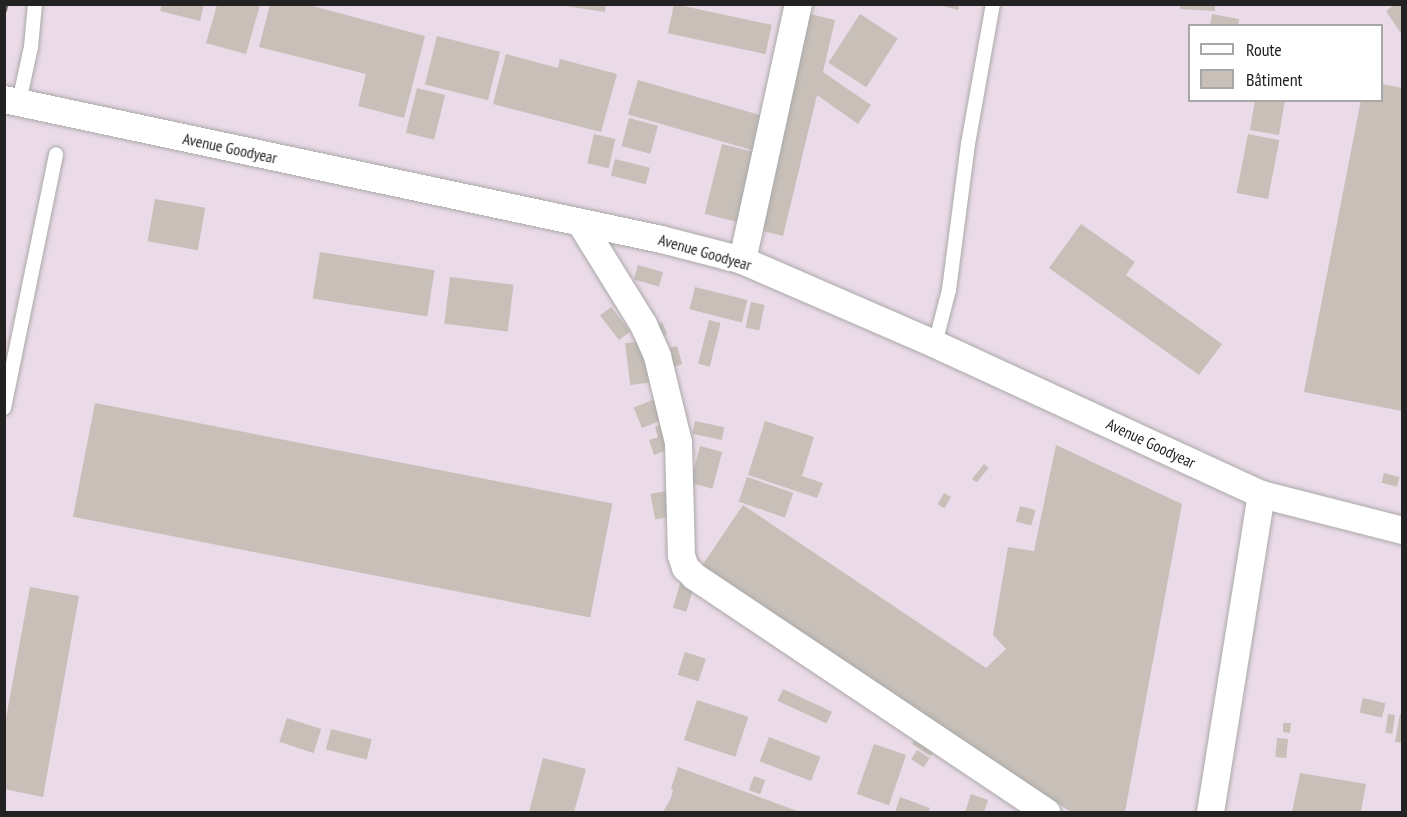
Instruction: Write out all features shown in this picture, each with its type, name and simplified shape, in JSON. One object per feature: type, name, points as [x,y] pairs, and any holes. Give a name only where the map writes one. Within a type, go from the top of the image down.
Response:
[{"type":"street","points":[[742,260],[798,4]]},
{"type":"street","name":"Avenue Goodyear","points":[[12,100],[581,224],[661,239],[742,260],[935,344],[1261,494],[1402,530]]},
{"type":"street","points":[[581,224],[643,324],[657,356],[678,442],[681,555],[685,567],[694,576],[1046,813]]},
{"type":"street","points":[[1210,813],[1261,494]]},
{"type":"lane","points":[[12,100],[31,47],[35,4]]},
{"type":"lane","points":[[935,344],[949,290],[968,144],[993,4]]},
{"type":"lane","points":[[4,408],[56,154]]},
{"type":"shaded area","points":[[5,5],[1402,5],[1402,812],[5,812]]},
{"type":"building","points":[[162,4],[204,4],[200,21],[160,11]]},
{"type":"building","points":[[270,4],[305,4],[425,36],[404,118],[358,106],[366,74],[259,47]]},
{"type":"building","points":[[552,4],[606,4],[605,12]]},
{"type":"building","points":[[674,4],[772,25],[766,54],[668,33]]},
{"type":"building","points":[[935,4],[959,4],[958,10]]},
{"type":"building","points":[[1180,4],[1215,4],[1215,11],[1180,9]]},
{"type":"building","points":[[1395,4],[1402,4],[1402,35],[1386,11]]},
{"type":"building","points":[[217,5],[260,5],[246,54],[206,43]]},
{"type":"building","points":[[810,14],[835,20],[823,72],[871,105],[858,124],[817,95],[783,236],[759,230]]},
{"type":"building","points":[[860,14],[898,39],[866,87],[828,63]]},
{"type":"building","points":[[1212,14],[1239,19],[1238,24],[1210,24]]},
{"type":"building","points":[[437,36],[500,52],[488,100],[425,85]]},
{"type":"building","points":[[506,54],[558,68],[560,59],[617,74],[601,132],[493,104]]},
{"type":"building","points":[[638,80],[766,117],[756,151],[628,115]]},
{"type":"building","points":[[1383,84],[1402,88],[1402,411],[1304,392],[1361,102],[1383,102]]},
{"type":"building","points":[[417,88],[445,95],[434,140],[406,133]]},
{"type":"building","points":[[1255,102],[1285,102],[1279,135],[1250,130]]},
{"type":"building","points":[[629,118],[658,126],[650,154],[621,146]]},
{"type":"building","points":[[594,134],[615,139],[609,168],[587,163]]},
{"type":"building","points":[[1248,134],[1279,140],[1268,199],[1237,193]]},
{"type":"building","points":[[722,144],[761,154],[743,224],[705,214]]},
{"type":"building","points":[[615,159],[650,168],[646,184],[611,175]]},
{"type":"building","points":[[155,199],[205,208],[198,250],[148,241]]},
{"type":"building","points":[[1081,224],[1135,262],[1126,275],[1222,344],[1199,375],[1049,268]]},
{"type":"building","points":[[320,252],[435,270],[427,317],[313,298]]},
{"type":"building","points":[[638,265],[663,272],[659,287],[634,279]]},
{"type":"building","points":[[450,277],[514,285],[508,331],[444,324]]},
{"type":"building","points":[[695,287],[747,300],[742,322],[689,309]]},
{"type":"building","points":[[751,302],[765,305],[759,330],[746,327]]},
{"type":"building","points":[[611,307],[630,331],[619,340],[600,316]]},
{"type":"building","points":[[709,320],[721,323],[710,367],[698,364]]},
{"type":"building","points":[[662,322],[667,334],[655,341],[649,329]]},
{"type":"building","points":[[644,341],[649,383],[630,385],[625,343]]},
{"type":"building","points":[[677,346],[682,364],[667,369],[662,350]]},
{"type":"building","points":[[655,399],[663,419],[642,428],[634,408]]},
{"type":"building","points":[[95,403],[612,504],[590,617],[73,517]]},
{"type":"building","points":[[695,421],[724,427],[722,440],[692,434]]},
{"type":"building","points":[[765,421],[814,437],[802,476],[823,483],[817,498],[748,475]]},
{"type":"building","points":[[664,424],[672,448],[654,455],[649,440],[658,437],[655,427]]},
{"type":"building","points":[[1056,445],[1182,504],[1125,812],[1071,812],[701,567],[743,505],[986,668],[1006,649],[993,635],[1008,547],[1034,551]]},
{"type":"building","points":[[700,446],[722,452],[712,489],[690,483]]},
{"type":"building","points":[[984,464],[989,468],[977,483],[972,479]]},
{"type":"building","points":[[1384,473],[1399,477],[1397,487],[1381,483]]},
{"type":"building","points":[[747,477],[793,493],[785,518],[739,502]]},
{"type":"building","points":[[671,490],[676,516],[655,520],[650,494]]},
{"type":"building","points":[[944,493],[951,497],[944,508],[938,504]]},
{"type":"building","points":[[1020,506],[1035,510],[1031,526],[1016,521]]},
{"type":"building","points":[[681,581],[694,585],[686,612],[673,608]]},
{"type":"building","points":[[30,587],[79,596],[43,797],[4,789],[4,729]]},
{"type":"building","points":[[685,652],[706,659],[699,682],[678,675]]},
{"type":"building","points":[[783,689],[832,712],[826,724],[778,701]]},
{"type":"building","points":[[1363,698],[1385,703],[1382,718],[1360,713]]},
{"type":"building","points":[[697,700],[748,717],[735,757],[684,740]]},
{"type":"building","points":[[1388,714],[1395,715],[1392,734],[1385,733]]},
{"type":"building","points":[[1400,714],[1402,714],[1402,743],[1395,742]]},
{"type":"building","points":[[287,718],[321,729],[314,753],[279,742]]},
{"type":"building","points":[[1283,723],[1291,723],[1290,733],[1283,732]]},
{"type":"building","points":[[331,729],[372,739],[367,760],[326,749]]},
{"type":"building","points":[[919,734],[937,746],[931,756],[912,744]]},
{"type":"building","points":[[769,737],[820,757],[811,781],[760,761]]},
{"type":"building","points":[[1277,738],[1288,739],[1286,758],[1275,757]]},
{"type":"building","points":[[874,744],[906,755],[889,805],[857,794]]},
{"type":"building","points":[[917,750],[930,758],[924,767],[911,759]]},
{"type":"building","points":[[543,758],[586,769],[574,812],[529,812]]},
{"type":"building","points":[[678,767],[800,812],[663,812],[671,798],[673,790],[671,788]]},
{"type":"building","points":[[1300,773],[1366,784],[1361,812],[1292,812]]},
{"type":"building","points":[[754,776],[765,780],[760,794],[749,790]]},
{"type":"building","points":[[971,794],[988,800],[984,812],[965,812]]},
{"type":"building","points":[[900,797],[930,808],[928,812],[895,812]]},
{"type":"railway","points":[[4,11],[6,4]]}]
